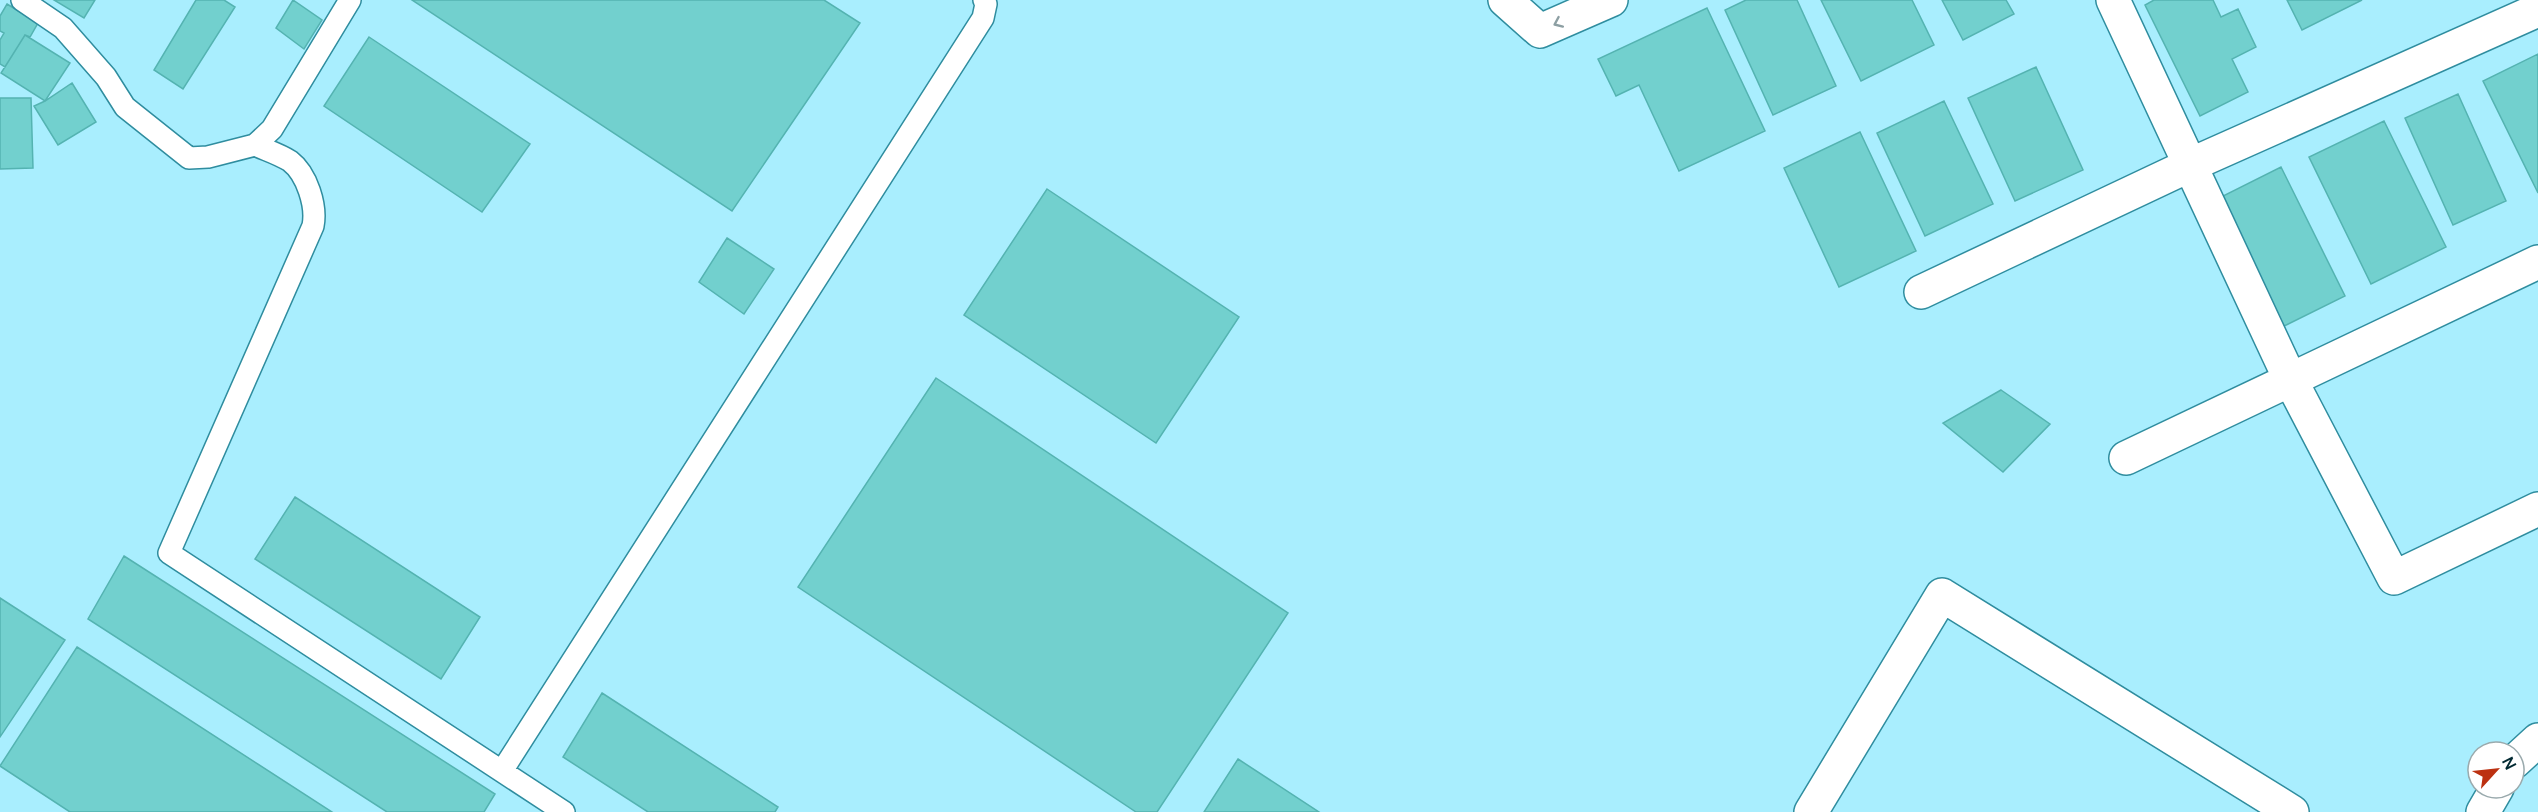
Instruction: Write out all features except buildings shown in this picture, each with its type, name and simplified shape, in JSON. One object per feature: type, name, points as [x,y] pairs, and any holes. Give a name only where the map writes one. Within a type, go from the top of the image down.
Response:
[{"type":"street","points":[[1505,0],[1540,31],[1611,0]]},
{"type":"street","points":[[2113,0],[2290,379],[2394,578],[2538,508]]},
{"type":"street","points":[[1921,292],[2190,165],[2538,10]]},
{"type":"street","points":[[2126,458],[2538,262]]},
{"type":"street","points":[[1810,812],[1942,595],[2292,812]]},
{"type":"street","points":[[2526,751],[2538,740]]},
{"type":"lane","points":[[22,0],[63,28],[106,77],[124,107],[189,158],[208,157],[255,145],[272,129],[350,0]]},
{"type":"lane","points":[[502,771],[983,18],[986,4],[984,0]]},
{"type":"lane","points":[[255,145],[291,162],[307,184],[315,215],[313,226],[169,553],[564,812]]}]
